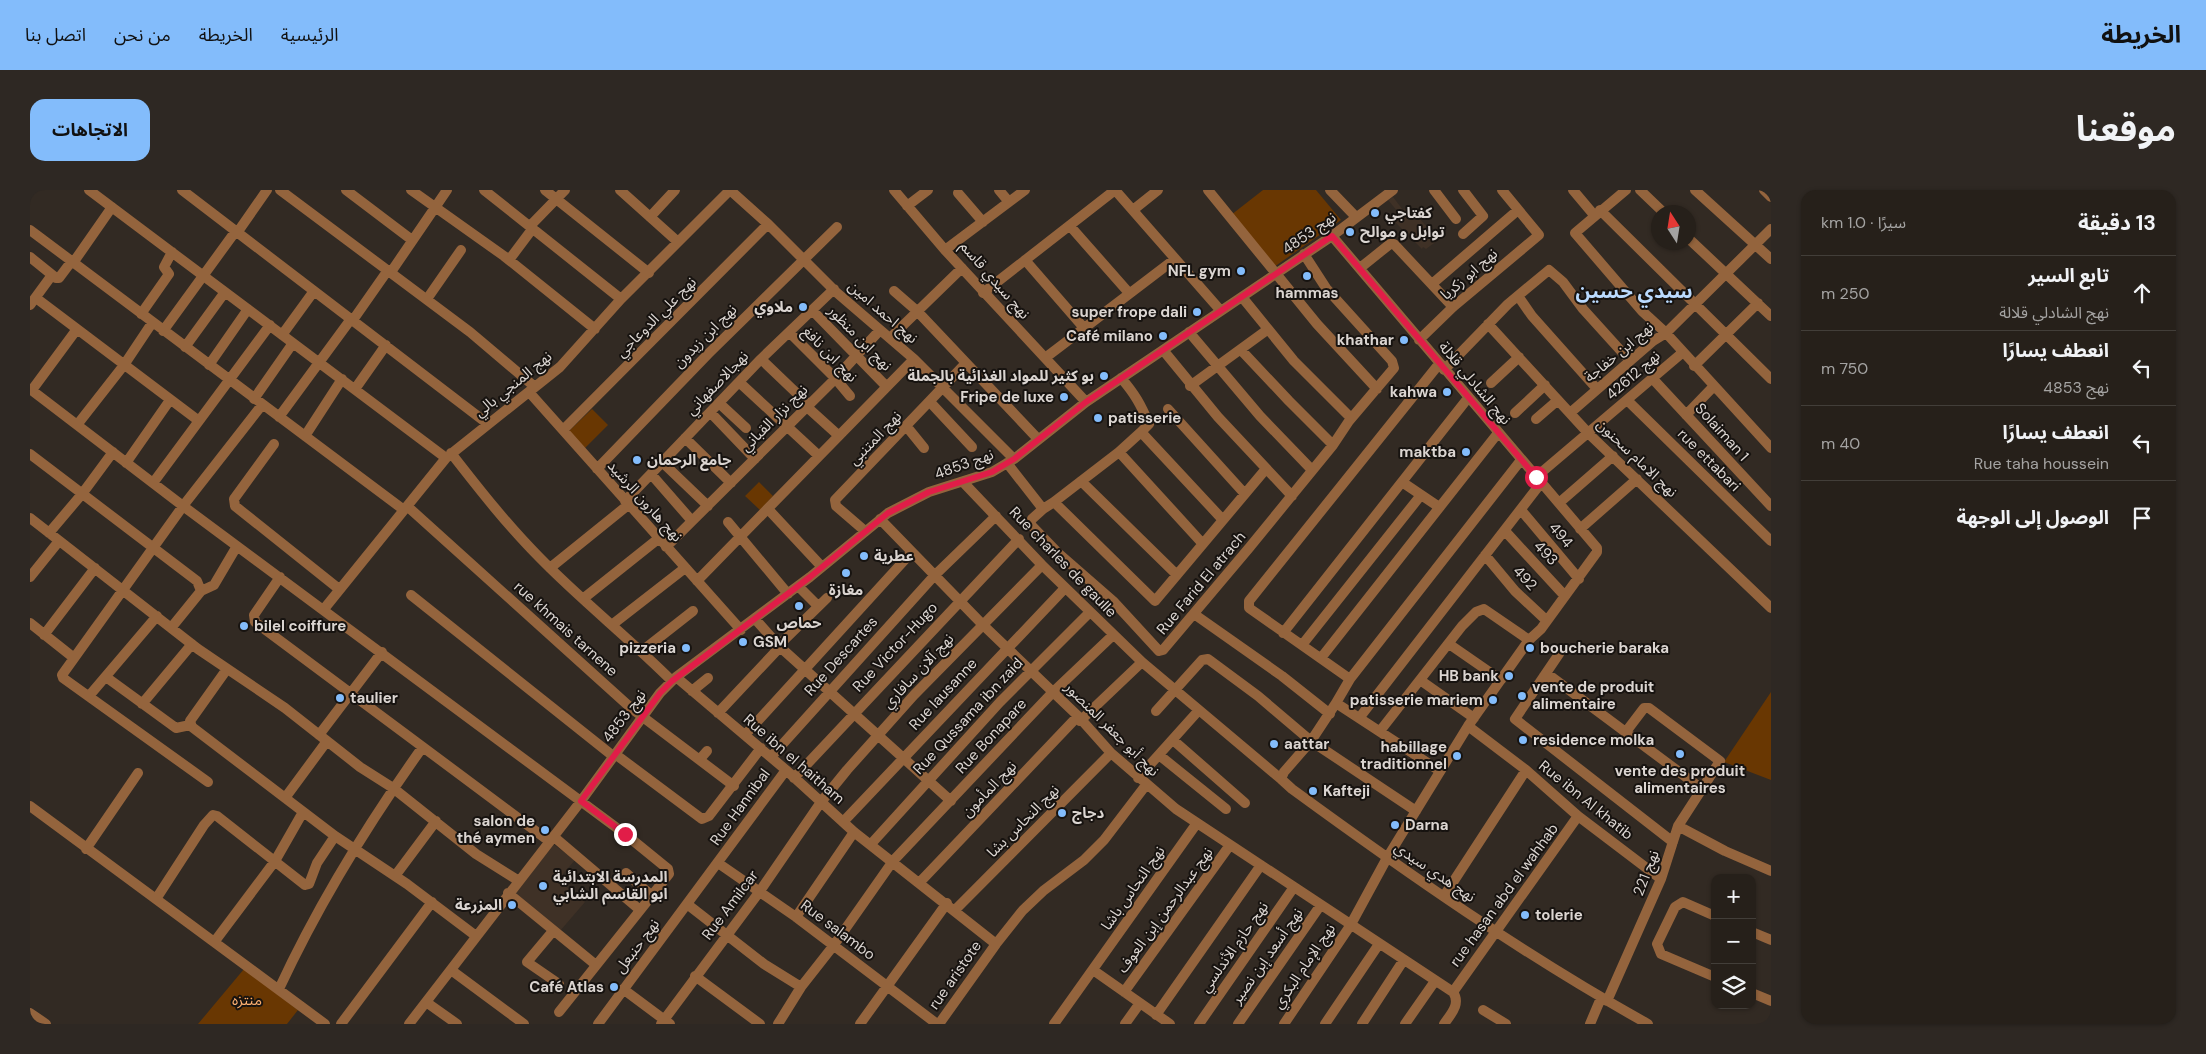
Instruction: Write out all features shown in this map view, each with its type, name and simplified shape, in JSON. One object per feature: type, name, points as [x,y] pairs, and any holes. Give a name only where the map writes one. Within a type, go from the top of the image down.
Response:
[{"type":"street","name":"Rue ibn el haitham","points":[[89,190],[318,362],[448,456],[550,568],[642,651],[761,748],[854,832],[893,860],[996,944]]},
{"type":"street","points":[[182,190],[488,424]]},
{"type":"street","points":[[163,331],[202,275],[267,190]]},
{"type":"street","name":"نهج هارون الرشيد","points":[[280,190],[427,300],[532,389],[563,430],[658,539],[741,630]]},
{"type":"street","points":[[346,190],[412,240]]},
{"type":"street","points":[[411,190],[509,260],[595,330]]},
{"type":"street","points":[[279,417],[318,362],[389,271],[448,190]]},
{"type":"street","points":[[484,190],[621,300]]},
{"type":"street","points":[[545,190],[648,273]]},
{"type":"street","points":[[509,260],[531,227],[565,190]]},
{"type":"street","points":[[620,190],[678,242]]},
{"type":"street","points":[[650,217],[675,190]]},
{"type":"street","name":"نهج احمد امين","points":[[730,190],[804,258],[834,289],[914,359],[1010,461]]},
{"type":"street","name":"نهج المنجي بالي","points":[[324,609],[448,456],[560,367],[621,300],[730,190]]},
{"type":"street","points":[[894,190],[946,250]]},
{"type":"street","points":[[908,206],[928,190]]},
{"type":"street","points":[[999,190],[1009,202]]},
{"type":"street","name":"نهج سيدي قاسم","points":[[1025,190],[946,250],[983,293],[1086,402]]},
{"type":"street","points":[[983,293],[1115,190],[1220,311]]},
{"type":"street","points":[[1133,210],[1158,190]]},
{"type":"street","points":[[1208,190],[1317,324],[1377,389]]},
{"type":"street","points":[[1330,190],[1356,217]]},
{"type":"street","name":"نهج 4853","points":[[409,1024],[508,893],[581,801],[643,716],[674,679],[788,594],[880,519],[907,502],[992,472],[1010,461],[1086,402],[1332,236],[1393,190]]},
{"type":"street","points":[[1434,190],[1456,220]]},
{"type":"street","points":[[1463,190],[1483,216],[1463,234]]},
{"type":"street","points":[[1432,284],[1518,210],[1502,190]]},
{"type":"street","points":[[1572,190],[1696,304],[1771,379]]},
{"type":"street","points":[[1626,190],[1597,212],[1575,233],[1642,311],[1666,333],[1713,387],[1771,448]]},
{"type":"street","points":[[1640,190],[1656,205]]},
{"type":"street","points":[[1695,190],[1753,245],[1771,259]]},
{"type":"street","points":[[1764,190],[1771,197]]},
{"type":"street","points":[[958,193],[983,222]]},
{"type":"street","points":[[30,257],[52,275],[59,278],[112,207]]},
{"type":"street","name":"نهج ابو زكريا","points":[[1419,340],[1453,307],[1538,236],[1539,232],[1518,210]]},
{"type":"street","name":"نهج علي الدوعاجي","points":[[563,430],[614,382],[768,224]]},
{"type":"street","points":[[1070,226],[1129,294]]},
{"type":"street","name":"نهج ابن زيدون","points":[[597,469],[804,258],[837,227]]},
{"type":"street","name":"نهج ابن خفاجة","points":[[1570,413],[1652,341],[1666,333],[1771,229]]},
{"type":"street","name":"rue khmais tarnene","points":[[30,230],[258,402],[406,508],[643,716],[734,786]]},
{"type":"street","name":"نهج الشادلي قلالة","points":[[1332,236],[1441,367],[1597,548]]},
{"type":"street","points":[[1360,268],[1390,244],[1394,244],[1453,307]]},
{"type":"street","points":[[1696,245],[1771,316]]},
{"type":"street","points":[[427,300],[461,250]]},
{"type":"street","points":[[141,314],[169,274],[164,267],[172,252]]},
{"type":"street","name":"Rue Farid El atrach","points":[[1044,509],[1032,519],[1030,524],[1058,553],[1113,601],[1159,651],[1163,650],[1292,496],[1333,445],[1350,419],[1394,370],[1394,364],[1326,288],[1309,266],[1304,254]]},
{"type":"street","points":[[1045,358],[1175,259]]},
{"type":"street","points":[[1025,260],[1084,328]]},
{"type":"street","points":[[890,338],[962,268]]},
{"type":"street","points":[[1350,679],[1249,608],[1248,602],[1441,367],[1549,270],[1563,282],[1583,308],[1630,361]]},
{"type":"street","points":[[52,275],[33,301],[77,329],[200,421]]},
{"type":"street","name":"نهجالاصفهاني","points":[[550,568],[627,503],[651,474],[719,402],[834,289]]},
{"type":"street","points":[[282,335],[314,291]]},
{"type":"street","points":[[894,291],[917,311],[1038,439]]},
{"type":"street","points":[[185,347],[225,292]]},
{"type":"street","points":[[1518,296],[1532,316],[1596,389]]},
{"type":"street","points":[[1242,297],[1267,330],[1350,419]]},
{"type":"street","points":[[1694,366],[1758,303]]},
{"type":"street","points":[[209,365],[248,309]]},
{"type":"street","name":"نهج ابن منظور","points":[[812,310],[886,386]]},
{"type":"street","points":[[77,425],[124,365],[152,323]]},
{"type":"street","name":"نهج الامام سحنون","points":[[1488,324],[1589,434],[1771,608]]},
{"type":"street","points":[[153,483],[270,325]]},
{"type":"street","points":[[77,329],[31,390],[183,506],[581,801],[668,869],[669,874],[559,1012]]},
{"type":"street","name":"نهج نزار القباني","points":[[666,547],[808,406],[880,330]]},
{"type":"street","points":[[1190,386],[1267,330]]},
{"type":"street","name":"نهج ابن نافغ","points":[[789,332],[835,378],[850,396]]},
{"type":"street","points":[[1190,332],[1216,366],[1260,416],[1312,470]]},
{"type":"street","points":[[208,782],[62,677],[258,402],[293,343]]},
{"type":"street","points":[[355,389],[386,345]]},
{"type":"street","points":[[1163,350],[1190,386],[1292,496]]},
{"type":"street","points":[[1241,350],[1288,402],[1333,445]]},
{"type":"street","name":"نهج 42612","points":[[1360,717],[1521,510],[1539,480],[1626,400],[1682,353]]},
{"type":"street","points":[[1491,383],[1519,357]]},
{"type":"street","points":[[761,359],[838,435]]},
{"type":"street","points":[[696,581],[914,359]]},
{"type":"street","name":"نهج المتنبي","points":[[865,531],[836,506],[835,500],[907,427],[966,363]]},
{"type":"street","points":[[1010,461],[1044,509],[1054,502],[1119,452],[1149,424],[1145,411],[1137,397],[1121,378]]},
{"type":"street","name":"Solaiman 1","points":[[1652,378],[1771,506]]},
{"type":"street","points":[[305,436],[342,379]]},
{"type":"street","points":[[739,382],[819,456]]},
{"type":"street","points":[[1515,413],[1545,385]]},
{"type":"street","points":[[1686,415],[1713,387]]},
{"type":"street","points":[[1284,633],[1468,398]]},
{"type":"street","points":[[126,463],[170,400]]},
{"type":"street","points":[[1536,419],[1558,400]]},
{"type":"street","name":"rue ettabari","points":[[1626,400],[1771,541]]},
{"type":"street","points":[[719,402],[746,428]]},
{"type":"street","points":[[930,402],[972,447]]},
{"type":"street","points":[[1168,409],[1244,493]]},
{"type":"street","points":[[710,412],[755,459]]},
{"type":"street","points":[[907,427],[924,448]]},
{"type":"street","points":[[1141,432],[1223,520]]},
{"type":"street","points":[[1321,658],[1498,433]]},
{"type":"street","points":[[685,438],[731,483]]},
{"type":"street","points":[[274,444],[234,499],[235,506],[339,590]]},
{"type":"street","points":[[49,533],[82,494],[113,452]]},
{"type":"street","points":[[1119,452],[1202,543]]},
{"type":"street","points":[[30,454],[197,581],[200,591]]},
{"type":"street","points":[[1559,504],[1613,456]]},
{"type":"street","points":[[1281,779],[1284,772],[1330,714],[1350,679],[1521,460]]},
{"type":"street","points":[[662,462],[708,506]]},
{"type":"street","points":[[1054,502],[1155,601],[1244,493],[1266,470]]},
{"type":"street","points":[[651,474],[692,521]]},
{"type":"street","points":[[1580,529],[1636,479]]},
{"type":"street","points":[[1081,481],[1176,575]]},
{"type":"street","name":"Rue charles de gaulle","points":[[964,482],[1042,565],[1113,635],[1174,691],[1199,710]]},
{"type":"street","points":[[1402,482],[1439,508]]},
{"type":"street","points":[[1302,645],[1421,495]]},
{"type":"street","points":[[768,509],[822,567]]},
{"type":"street","name":"494","points":[[1521,510],[1579,579]]},
{"type":"street","name":"Rue Descartes","points":[[771,757],[934,576],[996,516]]},
{"type":"street","points":[[30,518],[192,644],[393,788],[476,854],[519,881]]},
{"type":"street","name":"نهج أبو جعفر المنصور","points":[[880,519],[911,553],[1054,692],[1111,753],[1142,782],[1197,823],[1350,926],[1453,992]]},
{"type":"street","points":[[728,522],[788,594]]},
{"type":"street","name":"493","points":[[1505,531],[1564,595]]},
{"type":"street","points":[[584,598],[658,539]]},
{"type":"street","name":"Rue Victor-Hugo","points":[[794,778],[1019,539]]},
{"type":"street","points":[[30,577],[59,541]]},
{"type":"street","points":[[171,628],[200,591],[214,585],[237,546]]},
{"type":"street","name":"نهج الإمام البكري","points":[[1284,1024],[1350,926],[1387,858],[1471,722],[1529,640],[1597,555],[1597,548]]},
{"type":"street","points":[[744,734],[911,553]]},
{"type":"street","name":"492","points":[[1485,555],[1515,591],[1546,620]]},
{"type":"street","name":"نهج آلان سافاري","points":[[821,802],[878,736],[982,624],[1042,565]]},
{"type":"street","points":[[44,634],[95,568]]},
{"type":"street","points":[[613,624],[685,568]]},
{"type":"street","points":[[280,577],[254,615],[255,622],[422,748],[551,838],[640,910]]},
{"type":"street","points":[[798,586],[818,606]]},
{"type":"street","name":"Rue lausanne","points":[[843,822],[1065,588]]},
{"type":"street","points":[[410,595],[614,755],[702,819],[709,816],[734,786],[761,748]]},
{"type":"street","points":[[718,713],[827,598]]},
{"type":"street","points":[[1380,732],[1462,626],[1476,612],[1484,609],[1529,640]]},
{"type":"street","points":[[642,651],[693,611]]},
{"type":"street","name":"Rue Qussama ibn zaid","points":[[871,844],[1031,670],[1090,612]]},
{"type":"street","points":[[1194,614],[1282,676],[1330,714]]},
{"type":"street","points":[[90,696],[157,616]]},
{"type":"street","points":[[755,619],[780,646],[951,801]]},
{"type":"street","points":[[30,623],[74,658]]},
{"type":"street","name":"Rue Bonapare","points":[[778,1024],[801,987],[834,945],[893,860],[1054,692],[1113,635]]},
{"type":"street","points":[[142,704],[192,644]]},
{"type":"street","points":[[1449,644],[1501,680]]},
{"type":"street","points":[[285,798],[351,694],[382,652]]},
{"type":"street","points":[[1560,654],[1514,719],[1674,842]]},
{"type":"street","points":[[1156,711],[1202,660],[1208,659],[1258,696],[1311,740],[1416,811]]},
{"type":"street","name":"نهج المأمون","points":[[920,882],[1079,718],[1142,662]]},
{"type":"street","points":[[190,725],[196,712],[227,669]]},
{"type":"street","points":[[1544,676],[1553,678],[1624,733],[1702,789]]},
{"type":"street","points":[[106,677],[176,728],[190,725],[335,836],[396,876],[476,936]]},
{"type":"street","points":[[692,691],[708,678]]},
{"type":"street","name":"Rue ibn Al khatib","points":[[1420,680],[1578,816],[1661,879]]},
{"type":"street","points":[[1336,703],[1440,771]]},
{"type":"street","name":"نهج 221","points":[[1590,1024],[1604,1000],[1661,879],[1678,826],[1720,760],[1649,708],[1644,708],[1624,733]]},
{"type":"street","name":"rue aristote","points":[[938,1024],[1023,910],[1084,860],[1104,840],[1159,755],[1199,710]]},
{"type":"street","name":"نهج هدي سيدي","points":[[1199,710],[1292,789],[1387,858],[1604,1000],[1648,1024]]},
{"type":"street","points":[[1173,740],[1244,803]]},
{"type":"street","points":[[279,989],[317,912],[354,848],[422,748]]},
{"type":"street","points":[[700,759],[707,751]]},
{"type":"street","name":"نهج النحاس بشا","points":[[860,1024],[887,986],[951,907],[1111,753]]},
{"type":"street","points":[[1159,755],[1226,809]]},
{"type":"street","name":"Rue Hannibal","points":[[718,863],[786,770]]},
{"type":"street","points":[[1444,896],[1526,770]]},
{"type":"street","points":[[86,849],[138,773]]},
{"type":"street","name":"Rue Amilcar","points":[[665,1023],[695,976],[760,891],[821,802]]},
{"type":"street","points":[[30,806],[325,1024]]},
{"type":"street","points":[[214,941],[275,861],[303,812]]},
{"type":"street","points":[[156,899],[204,824],[213,815],[217,816],[307,885],[317,863],[335,836]]},
{"type":"street","name":"rue hasan abd el wahhab","points":[[1453,992],[1498,932],[1578,816]]},
{"type":"street","points":[[396,876],[436,821]]},
{"type":"street","name":"نهج النحاس باشا","points":[[1054,1024],[1197,823]]},
{"type":"street","points":[[1678,826],[1725,851],[1771,871]]},
{"type":"street","points":[[796,917],[854,832]]},
{"type":"street","name":"نهج عبدالرحمن إبن العوف","points":[[1124,992],[1230,845]]},
{"type":"street","name":"Rue salambo","points":[[718,863],[796,917],[938,1024]]},
{"type":"street","name":"نهج حنبعل","points":[[598,1024],[718,863]]},
{"type":"street","points":[[1156,1014],[1261,865]]},
{"type":"street","points":[[626,873],[652,896]]},
{"type":"street","name":"نهج حازم الأندلسي","points":[[1199,1024],[1294,888]]},
{"type":"street","points":[[508,893],[596,965]]},
{"type":"street","points":[[341,1024],[432,902]]},
{"type":"street","points":[[1711,914],[1683,902],[1679,903],[1675,907],[1656,944],[1661,954],[1711,975]]},
{"type":"street","points":[[687,904],[727,933],[764,964],[801,987]]},
{"type":"street","name":"نهج أسعد إبن نصير","points":[[1238,1024],[1320,906]]},
{"type":"street","points":[[553,931],[528,962],[558,984]]},
{"type":"street","points":[[1756,934],[1771,940]]},
{"type":"street","points":[[1325,1024],[1379,944]]},
{"type":"street","points":[[1362,1024],[1404,961]]},
{"type":"street","points":[[451,970],[524,1024]]},
{"type":"street","points":[[1093,970],[1170,1024]]},
{"type":"street","points":[[695,976],[760,1024]]},
{"type":"street","points":[[1405,1024],[1435,981]]},
{"type":"street","points":[[623,989],[665,1023]]},
{"type":"street","points":[[1444,1024],[1456,1006],[1456,996],[1453,992]]},
{"type":"street","points":[[1756,995],[1771,1001]]},
{"type":"street","points":[[426,1002],[457,1024]]},
{"type":"street","points":[[1125,1024],[1140,1003]]},
{"type":"street","points":[[1483,1010],[1504,1024]]},
{"type":"street","points":[[30,1013],[46,1024]]},
{"type":"shaded area","points":[[1393,197],[1403,210],[1409,207],[1428,228],[1441,238],[1426,249],[1423,247],[1422,249],[1391,218],[1398,212],[1388,200]]},
{"type":"shaded area","name":"المدرسة الابتدائية ابو القاسم الشابي","points":[[553,844],[575,860],[558,880],[585,902],[560,931],[514,896]]},
{"type":"green space","points":[[1263,190],[1316,190],[1341,220],[1274,267],[1231,215]]},
{"type":"green space","points":[[592,409],[608,425],[585,448],[568,432]]},
{"type":"green space","points":[[759,482],[773,496],[760,510],[745,496]]},
{"type":"green space","points":[[1771,692],[1771,780],[1724,762]]},
{"type":"green space","name":"منتزه","points":[[244,969],[298,1010],[287,1024],[198,1024]]},
{"type":"place","name":"كفتاجي","points":[[1375,213]]},
{"type":"place","name":"توابل و موالح","points":[[1350,232]]},
{"type":"place","name":"NFL gym","points":[[1241,271]]},
{"type":"place","name":"hammas","points":[[1307,276]]},
{"type":"place","name":"ملاوي","points":[[803,307]]},
{"type":"place","name":"super frope dali","points":[[1197,312]]},
{"type":"place","name":"Café milano","points":[[1163,336]]},
{"type":"place","name":"khathar","points":[[1404,340]]},
{"type":"place","name":"بو كثير للمواد الغذائية بالجملة","points":[[1104,376]]},
{"type":"place","name":"kahwa","points":[[1447,392]]},
{"type":"place","name":"Fripe de luxe","points":[[1064,397]]},
{"type":"place","name":"patisserie","points":[[1098,418]]},
{"type":"place","name":"maktba","points":[[1466,452]]},
{"type":"place","name":"جامع الرحمان","points":[[637,460]]},
{"type":"place","name":"عطرية","points":[[864,556]]},
{"type":"place","name":"مغازة","points":[[846,573]]},
{"type":"place","name":"حماص","points":[[799,606]]},
{"type":"place","name":"bilel coiffure","points":[[244,626]]},
{"type":"place","name":"GSM","points":[[743,642]]},
{"type":"place","name":"pizzeria","points":[[686,648]]},
{"type":"place","name":"boucherie baraka","points":[[1530,648]]},
{"type":"place","name":"HB bank","points":[[1509,676]]},
{"type":"place","name":"vente de produit alimentaire","points":[[1522,696]]},
{"type":"place","name":"taulier","points":[[340,698]]},
{"type":"place","name":"patisserie mariem","points":[[1493,700]]},
{"type":"place","name":"residence molka","points":[[1523,740]]},
{"type":"place","name":"aattar","points":[[1274,744]]},
{"type":"place","name":"vente des produit alimentaires","points":[[1680,754]]},
{"type":"place","name":"habillage traditionnel","points":[[1457,756]]},
{"type":"place","name":"Kafteji","points":[[1313,791]]},
{"type":"place","name":"دجاج","points":[[1062,813]]},
{"type":"place","name":"Darna","points":[[1395,825]]},
{"type":"place","name":"salon de thé aymen","points":[[545,830]]},
{"type":"place","name":"المدرسة الابتدائية ابو القاسم الشابي","points":[[543,886]]},
{"type":"place","name":"المزرعة","points":[[512,905]]},
{"type":"place","name":"tolerie","points":[[1525,915]]},
{"type":"place","name":"Café Atlas","points":[[614,987]]},
{"type":"district","name":"سيدي حسين","points":[[1634,291]]},
{"type":"route","points":[[625,834],[581,801],[660,693],[672,681],[810,577],[888,513],[929,492],[992,472],[1014,459],[1086,402],[1332,236],[1536,477]]}]
